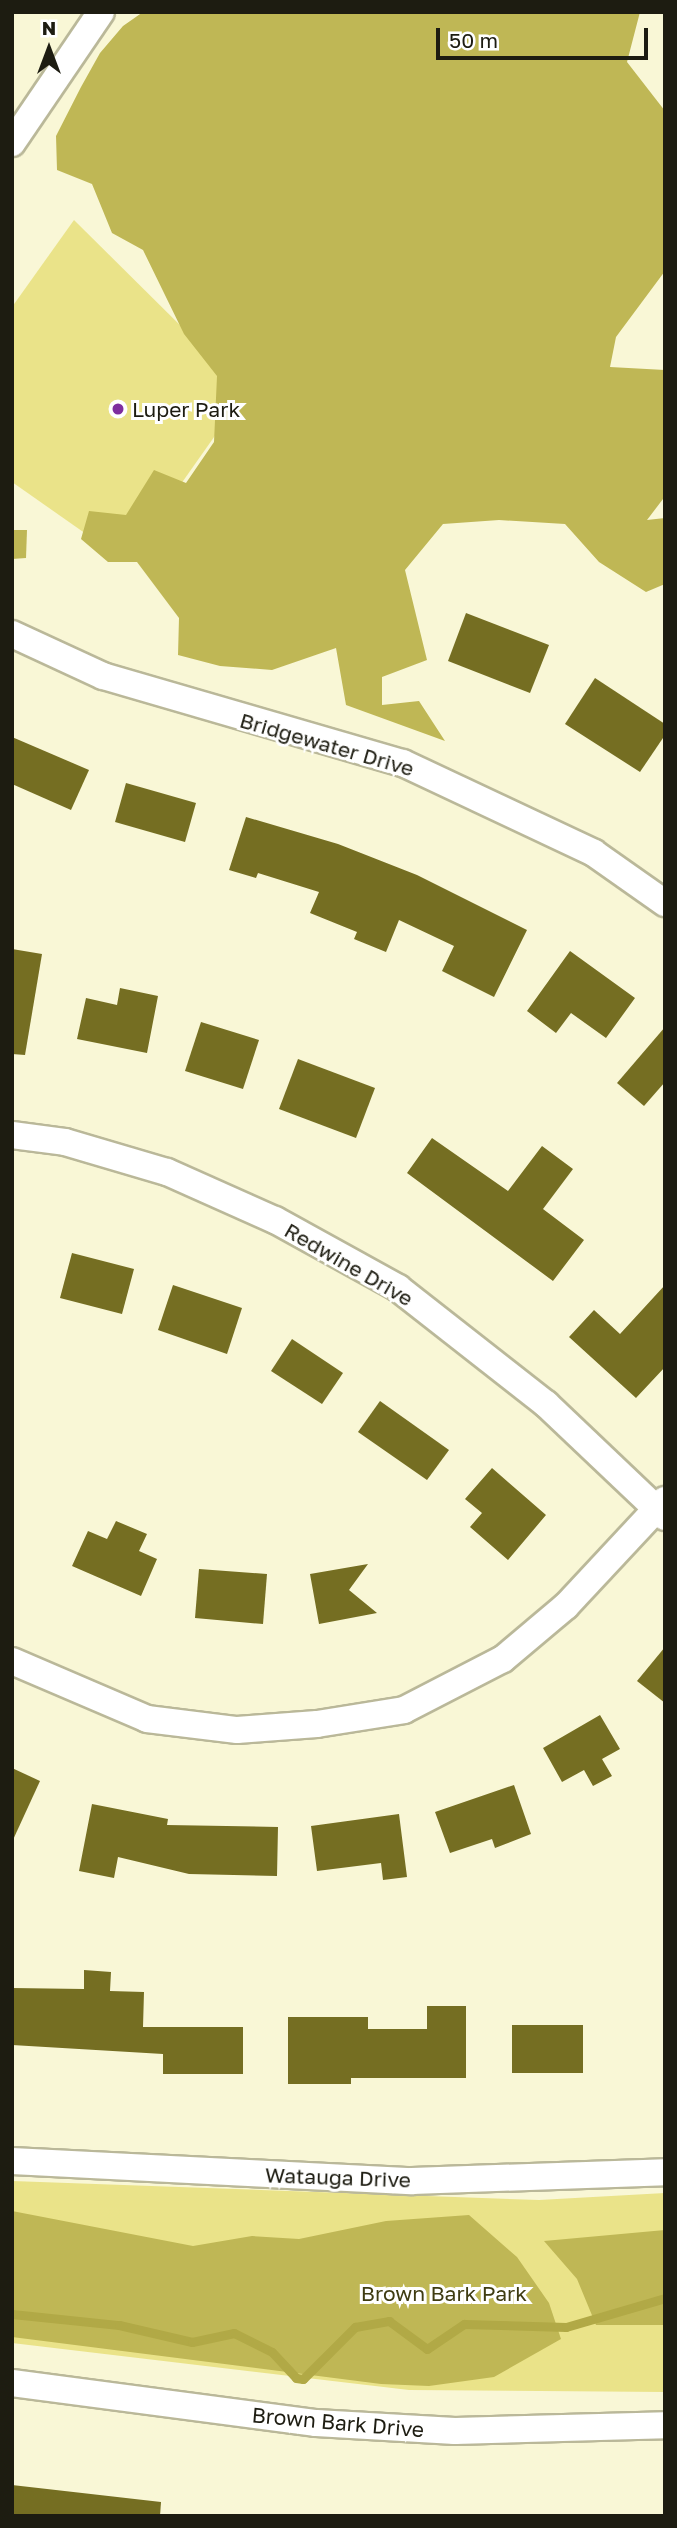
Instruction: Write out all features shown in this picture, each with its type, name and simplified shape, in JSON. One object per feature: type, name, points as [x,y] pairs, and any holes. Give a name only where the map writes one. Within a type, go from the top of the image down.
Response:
[{"type":"street","points":[[12,143],[101,12]]},
{"type":"street","name":"Bridgewater Drive","points":[[12,634],[103,676],[403,764],[594,853],[665,903]]},
{"type":"street","name":"Redwine Drive","points":[[12,1135],[65,1142],[167,1171],[275,1220],[398,1288],[547,1404],[662,1509]]},
{"type":"street","points":[[12,1661],[147,1719],[237,1730],[317,1724],[404,1710],[503,1659],[566,1606],[662,1509]]},
{"type":"street","name":"Watauga Drive","points":[[12,2161],[412,2181],[665,2172]]},
{"type":"street","name":"Brown Bark Drive","points":[[12,2383],[330,2424],[455,2431],[665,2424]]},
{"type":"green space","points":[[143,12],[640,12],[627,62],[665,111],[665,271],[616,337],[610,367],[665,370],[663,499],[647,520],[665,518],[665,584],[646,592],[599,562],[565,524],[499,520],[443,524],[405,570],[427,660],[382,677],[382,705],[419,701],[445,741],[346,705],[336,648],[272,670],[220,666],[178,655],[179,618],[137,562],[108,562],[81,539],[89,511],[126,515],[154,470],[186,483],[214,442],[217,376],[184,334],[143,250],[112,233],[92,184],[57,170],[56,136],[81,87],[100,53],[123,26]]},
{"type":"green space","name":"Luper Park","points":[[74,220],[193,338],[228,388],[219,430],[126,562],[12,482],[12,307]]},
{"type":"green space","points":[[12,530],[27,530],[26,558],[12,559]]},
{"type":"green space","name":"Brown Bark Park","points":[[12,2181],[539,2200],[665,2193],[665,2392],[409,2390],[12,2343]]},
{"type":"green space","points":[[12,2211],[193,2246],[252,2236],[299,2239],[386,2221],[469,2215],[517,2257],[549,2303],[561,2339],[494,2377],[429,2386],[381,2384],[12,2337]]},
{"type":"green space","points":[[665,2230],[665,2325],[596,2325],[577,2279],[544,2241]]},
{"type":"building","points":[[466,613],[549,645],[530,693],[448,661]]},
{"type":"building","points":[[595,678],[665,724],[665,735],[640,772],[565,724]]},
{"type":"building","points":[[12,737],[89,770],[71,810],[12,784]]},
{"type":"building","points":[[126,783],[196,803],[185,842],[115,822]]},
{"type":"building","points":[[246,817],[338,844],[417,875],[527,930],[494,997],[442,971],[454,946],[399,920],[386,952],[354,939],[357,932],[310,913],[319,892],[258,873],[256,878],[229,870]]},
{"type":"building","points":[[12,949],[42,954],[25,1055],[12,1054]]},
{"type":"building","points":[[570,951],[635,998],[606,1038],[571,1013],[556,1033],[527,1011]]},
{"type":"building","points":[[120,988],[158,996],[147,1053],[77,1039],[86,998],[117,1005]]},
{"type":"building","points":[[201,1022],[259,1040],[243,1089],[185,1071]]},
{"type":"building","points":[[665,1027],[665,1082],[644,1106],[617,1083]]},
{"type":"building","points":[[298,1059],[375,1088],[356,1138],[279,1109]]},
{"type":"building","points":[[432,1138],[508,1191],[542,1146],[573,1169],[543,1209],[584,1240],[553,1281],[407,1173]]},
{"type":"building","points":[[72,1253],[134,1269],[122,1314],[60,1298]]},
{"type":"building","points":[[173,1285],[242,1308],[227,1354],[158,1330]]},
{"type":"building","points":[[665,1285],[665,1367],[636,1398],[569,1337],[594,1310],[620,1334]]},
{"type":"building","points":[[292,1339],[343,1373],[322,1404],[271,1371]]},
{"type":"building","points":[[380,1401],[449,1450],[427,1480],[358,1432]]},
{"type":"building","points":[[492,1468],[546,1515],[508,1560],[470,1527],[482,1513],[465,1499]]},
{"type":"building","points":[[116,1521],[147,1534],[139,1551],[157,1559],[141,1596],[72,1566],[88,1531],[107,1539]]},
{"type":"building","points":[[368,1564],[349,1590],[377,1613],[319,1624],[310,1574]]},
{"type":"building","points":[[199,1569],[267,1574],[263,1624],[195,1618]]},
{"type":"building","points":[[665,1647],[665,1703],[637,1681]]},
{"type":"building","points":[[600,1715],[620,1749],[602,1759],[612,1776],[593,1786],[584,1770],[562,1782],[543,1748]]},
{"type":"building","points":[[12,1768],[40,1781],[12,1842]]},
{"type":"building","points":[[514,1785],[531,1834],[495,1848],[492,1839],[450,1853],[435,1812]]},
{"type":"building","points":[[92,1804],[168,1819],[167,1825],[278,1827],[277,1876],[189,1874],[118,1857],[114,1878],[79,1871]]},
{"type":"building","points":[[399,1814],[407,1877],[383,1880],[381,1863],[317,1871],[311,1826]]},
{"type":"building","points":[[84,1970],[111,1972],[110,1991],[144,1992],[143,2027],[243,2027],[243,2074],[163,2074],[163,2054],[12,2045],[12,1988],[84,1989]]},
{"type":"building","points":[[427,2006],[466,2006],[466,2078],[351,2078],[351,2084],[288,2084],[288,2017],[368,2017],[368,2029],[427,2029]]},
{"type":"building","points":[[512,2025],[583,2025],[583,2073],[512,2073]]},
{"type":"building","points":[[12,2485],[161,2502],[160,2516],[12,2516]]},
{"type":"waterway","points":[[12,2314],[119,2325],[192,2342],[234,2333],[272,2352],[296,2378],[303,2379],[355,2327],[389,2321],[427,2349],[464,2324],[566,2327],[665,2298]]},
{"type":"place","name":"Luper Park","points":[[118,409]]}]
